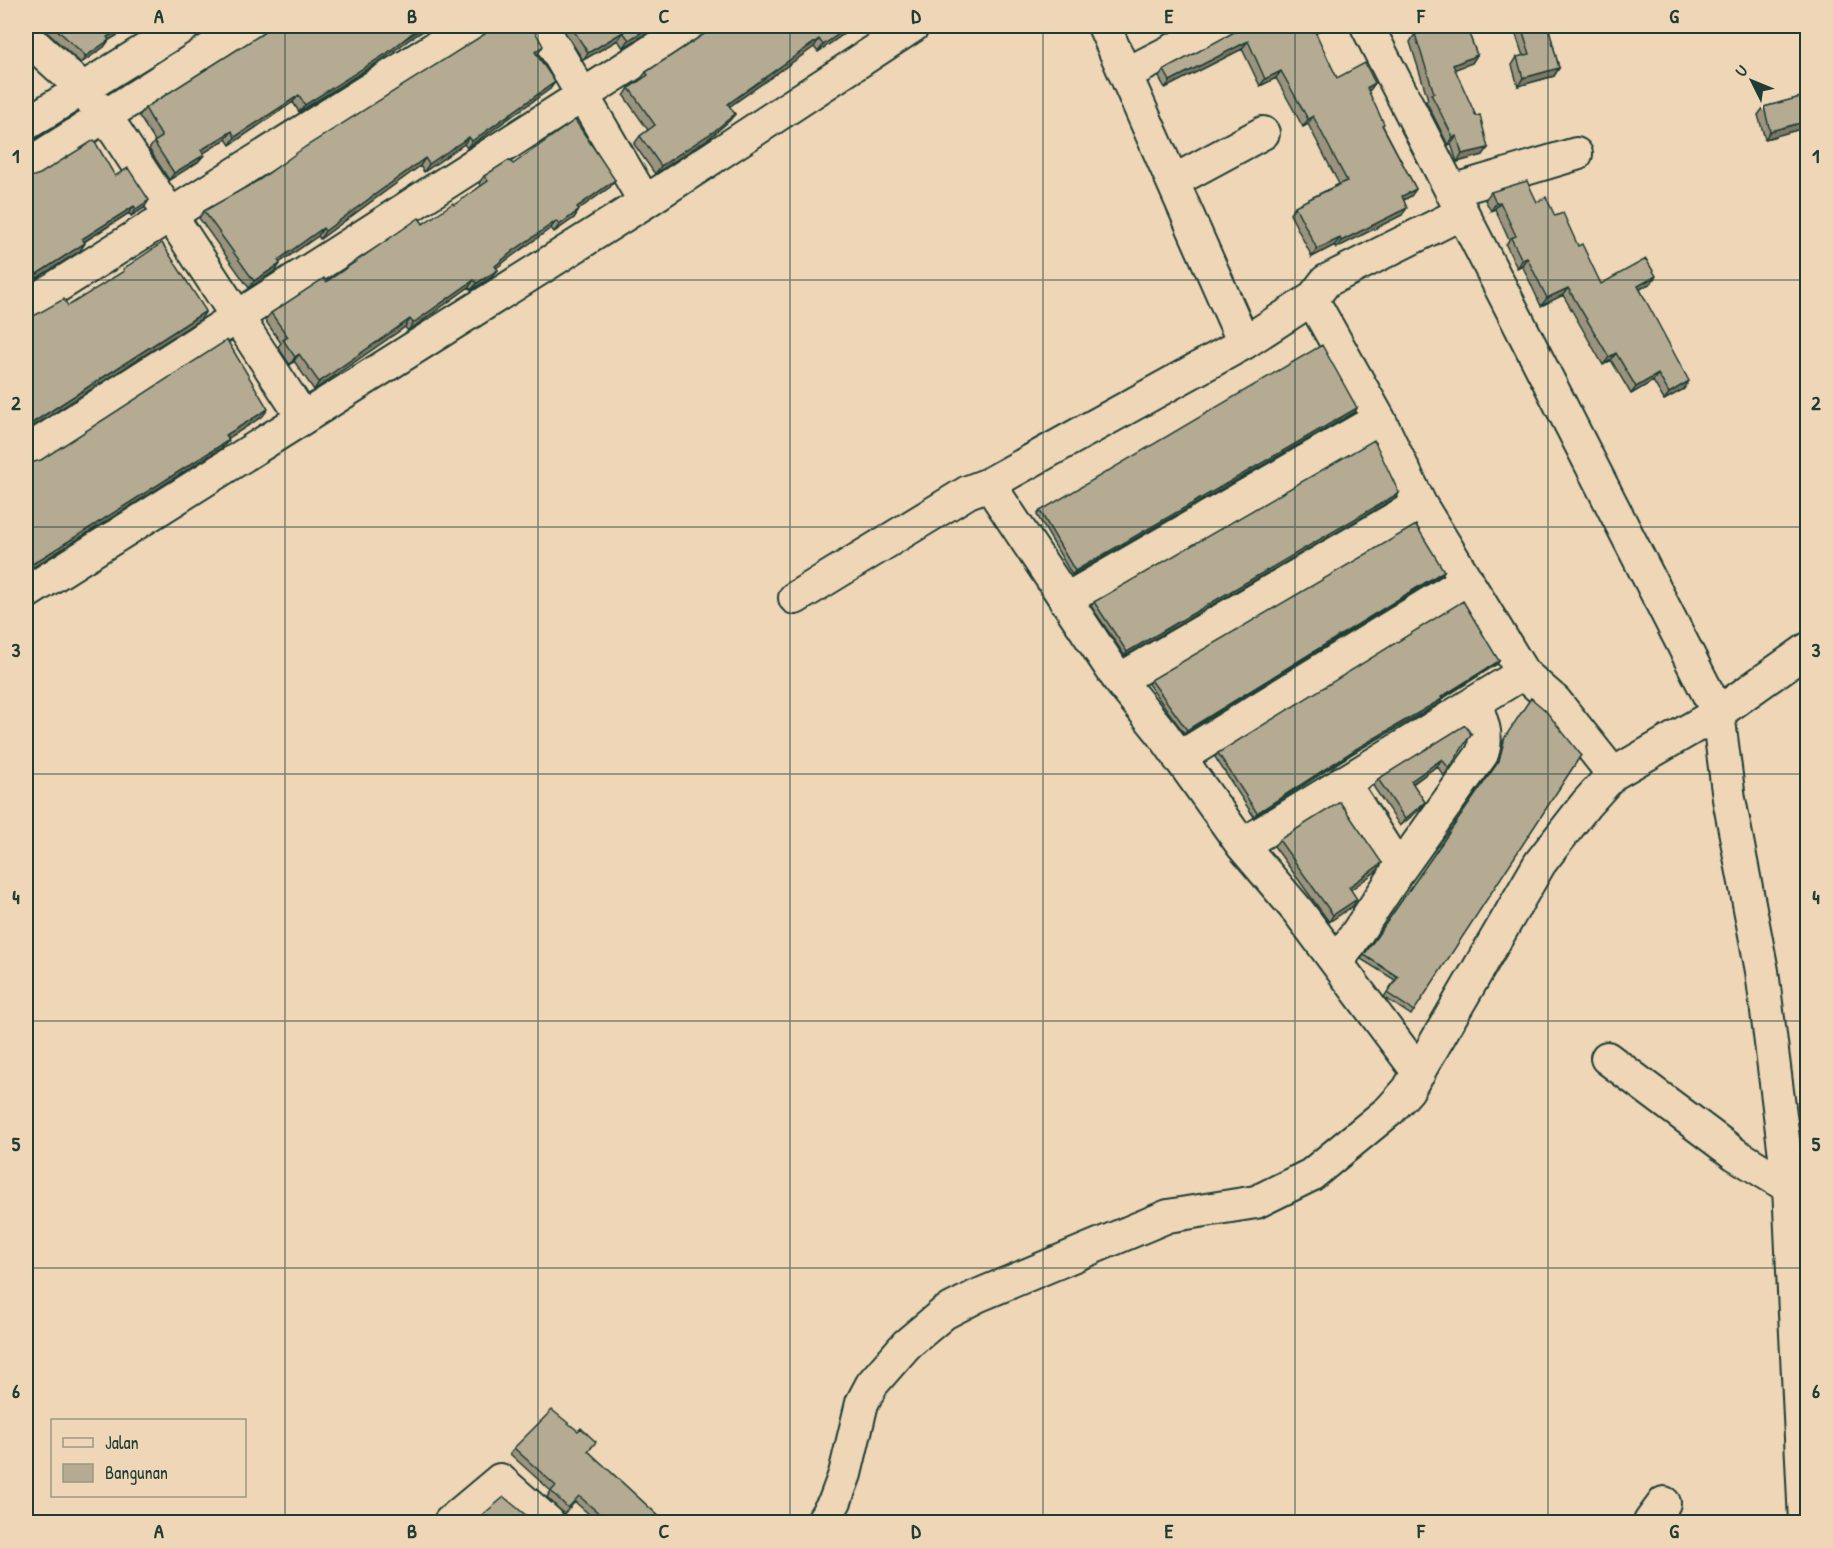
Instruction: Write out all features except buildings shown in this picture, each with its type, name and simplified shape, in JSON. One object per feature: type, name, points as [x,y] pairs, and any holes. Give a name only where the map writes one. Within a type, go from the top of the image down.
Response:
[{"type":"street","points":[[26,124],[184,26]]},
{"type":"street","points":[[26,166],[247,26]]},
{"type":"street","points":[[26,306],[470,26]]},
{"type":"street","points":[[542,26],[585,95],[645,202]]},
{"type":"street","points":[[26,452],[691,26]]},
{"type":"street","points":[[26,593],[302,416],[645,202],[913,26]]},
{"type":"street","points":[[1104,26],[1245,344]]},
{"type":"street","points":[[1126,74],[1220,26]]},
{"type":"street","points":[[1367,26],[1596,470],[1718,713],[1729,799],[1762,970],[1790,1187],[1805,1522]]},
{"type":"street","points":[[26,37],[82,88],[104,116],[302,416]]},
{"type":"street","points":[[1174,181],[1263,133]]},
{"type":"street","points":[[795,598],[968,492],[989,484],[1245,344],[1312,299],[1326,281],[1456,202],[1576,154]]},
{"type":"street","points":[[1312,299],[1380,419],[1420,504],[1523,673],[1555,701],[1614,774]]},
{"type":"street","points":[[1065,600],[1380,419]]},
{"type":"street","points":[[989,484],[1119,680],[1242,845],[1298,911],[1419,1073]]},
{"type":"street","points":[[1119,680],[1420,504]]},
{"type":"street","points":[[1179,758],[1467,580]]},
{"type":"street","points":[[822,1522],[835,1502],[845,1474],[862,1402],[872,1384],[906,1345],[944,1313],[977,1296],[1168,1216],[1256,1202],[1311,1175],[1390,1110],[1408,1090],[1540,863],[1586,804],[1614,774],[1718,713],[1808,649]]},
{"type":"street","points":[[1242,845],[1523,673]]},
{"type":"street","points":[[1337,963],[1399,870],[1482,754],[1485,744],[1484,730],[1475,702]]},
{"type":"street","points":[[1343,782],[1399,870]]},
{"type":"street","points":[[1607,1058],[1735,1154],[1790,1187]]},
{"type":"street","points":[[450,1522],[500,1480],[549,1522]]}]
